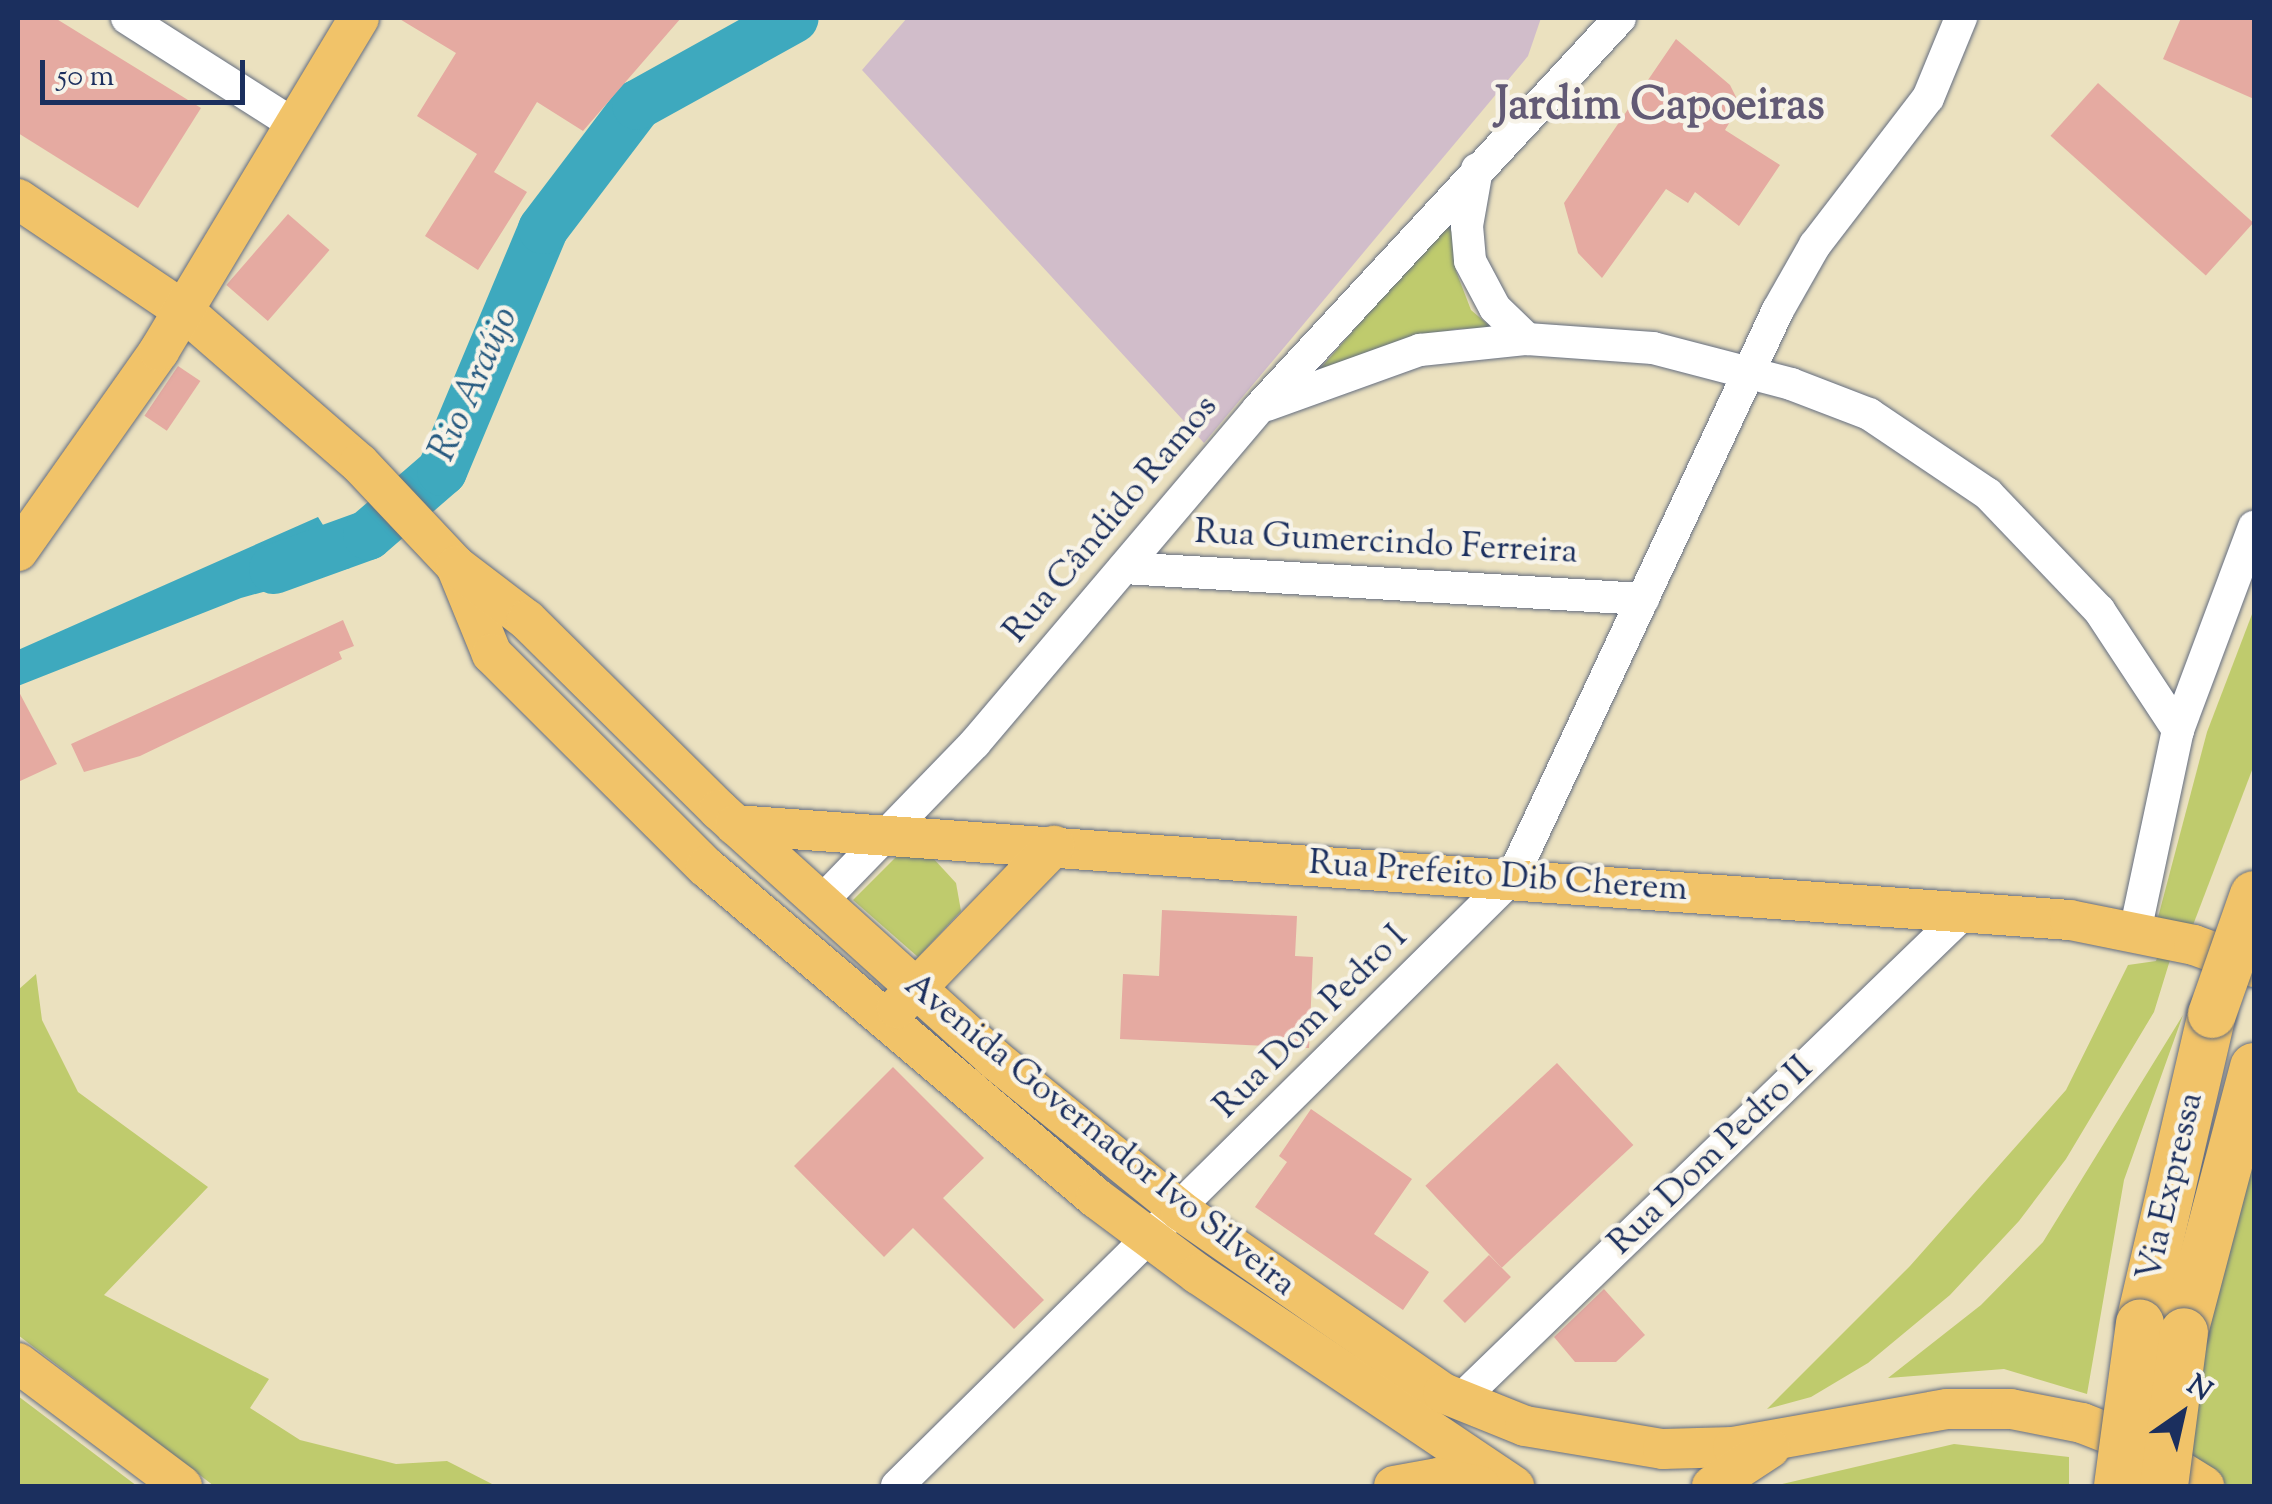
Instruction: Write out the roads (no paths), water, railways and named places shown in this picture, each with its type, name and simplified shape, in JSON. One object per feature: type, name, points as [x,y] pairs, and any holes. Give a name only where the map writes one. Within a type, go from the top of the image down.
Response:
[{"type":"highway","name":"Via Expressa","points":[[2164,1486],[2162,1328],[2212,1014],[2254,895]]},
{"type":"highway","name":"Via Expressa","points":[[2118,1486],[2162,1328],[2250,1089]]},
{"type":"main road","points":[[18,551],[96,449],[184,311],[292,123],[359,18]]},
{"type":"main road","points":[[18,199],[184,311],[359,463],[447,553]]},
{"type":"main road","name":"Avenida Governador Ivo Silveira","points":[[447,553],[527,620],[735,825],[914,990],[1181,1211],[1459,1401],[1542,1430],[1663,1449],[1802,1436],[1947,1409],[2011,1409],[2118,1437],[2204,1486]]},
{"type":"main road","name":"Avenida Governador Ivo Silveira","points":[[447,553],[492,654],[684,848],[1150,1238],[1514,1486]]},
{"type":"main road","name":"Rua Prefeito Dib Cherem","points":[[735,825],[1965,912],[2136,932],[2254,967]]},
{"type":"main road","points":[[952,840],[975,858],[990,883],[992,910]]},
{"type":"main road","points":[[886,1019],[1054,846]]},
{"type":"main road","points":[[18,1363],[182,1486]]},
{"type":"main road","points":[[1712,1486],[1764,1451],[1802,1436]]},
{"type":"main road","points":[[1394,1486],[1438,1478],[1480,1486]]},
{"type":"street","points":[[127,18],[292,123]]},
{"type":"street","points":[[1258,409],[1620,18]]},
{"type":"street","name":"Rua Dom Pedro I","points":[[897,1486],[1181,1211],[1512,878],[1750,373],[1816,244],[1928,98],[1960,18]]},
{"type":"street","points":[[1477,169],[1467,226],[1470,261],[1495,308],[1527,339]]},
{"type":"street","name":"Rua Cândido Ramos","points":[[819,904],[888,836],[1258,409],[1420,350],[1527,339],[1652,348],[1750,373],[1869,414],[1988,494],[2099,610],[2178,730]]},
{"type":"street","points":[[2136,932],[2178,730],[2254,527]]},
{"type":"street","name":"Rua Gumercindo Ferreira","points":[[1124,568],[1644,600]]},
{"type":"street","name":"Rua Dom Pedro II","points":[[1459,1401],[1965,912]]},
{"type":"water","points":[[318,517],[350,568],[241,598],[18,686],[18,650]]},
{"type":"waterway","name":"Rio Araújo","points":[[274,569],[368,535],[442,471],[543,229],[637,105],[794,18]]},
{"type":"district","name":"Jardim Capoeiras","points":[[1660,108]]}]
